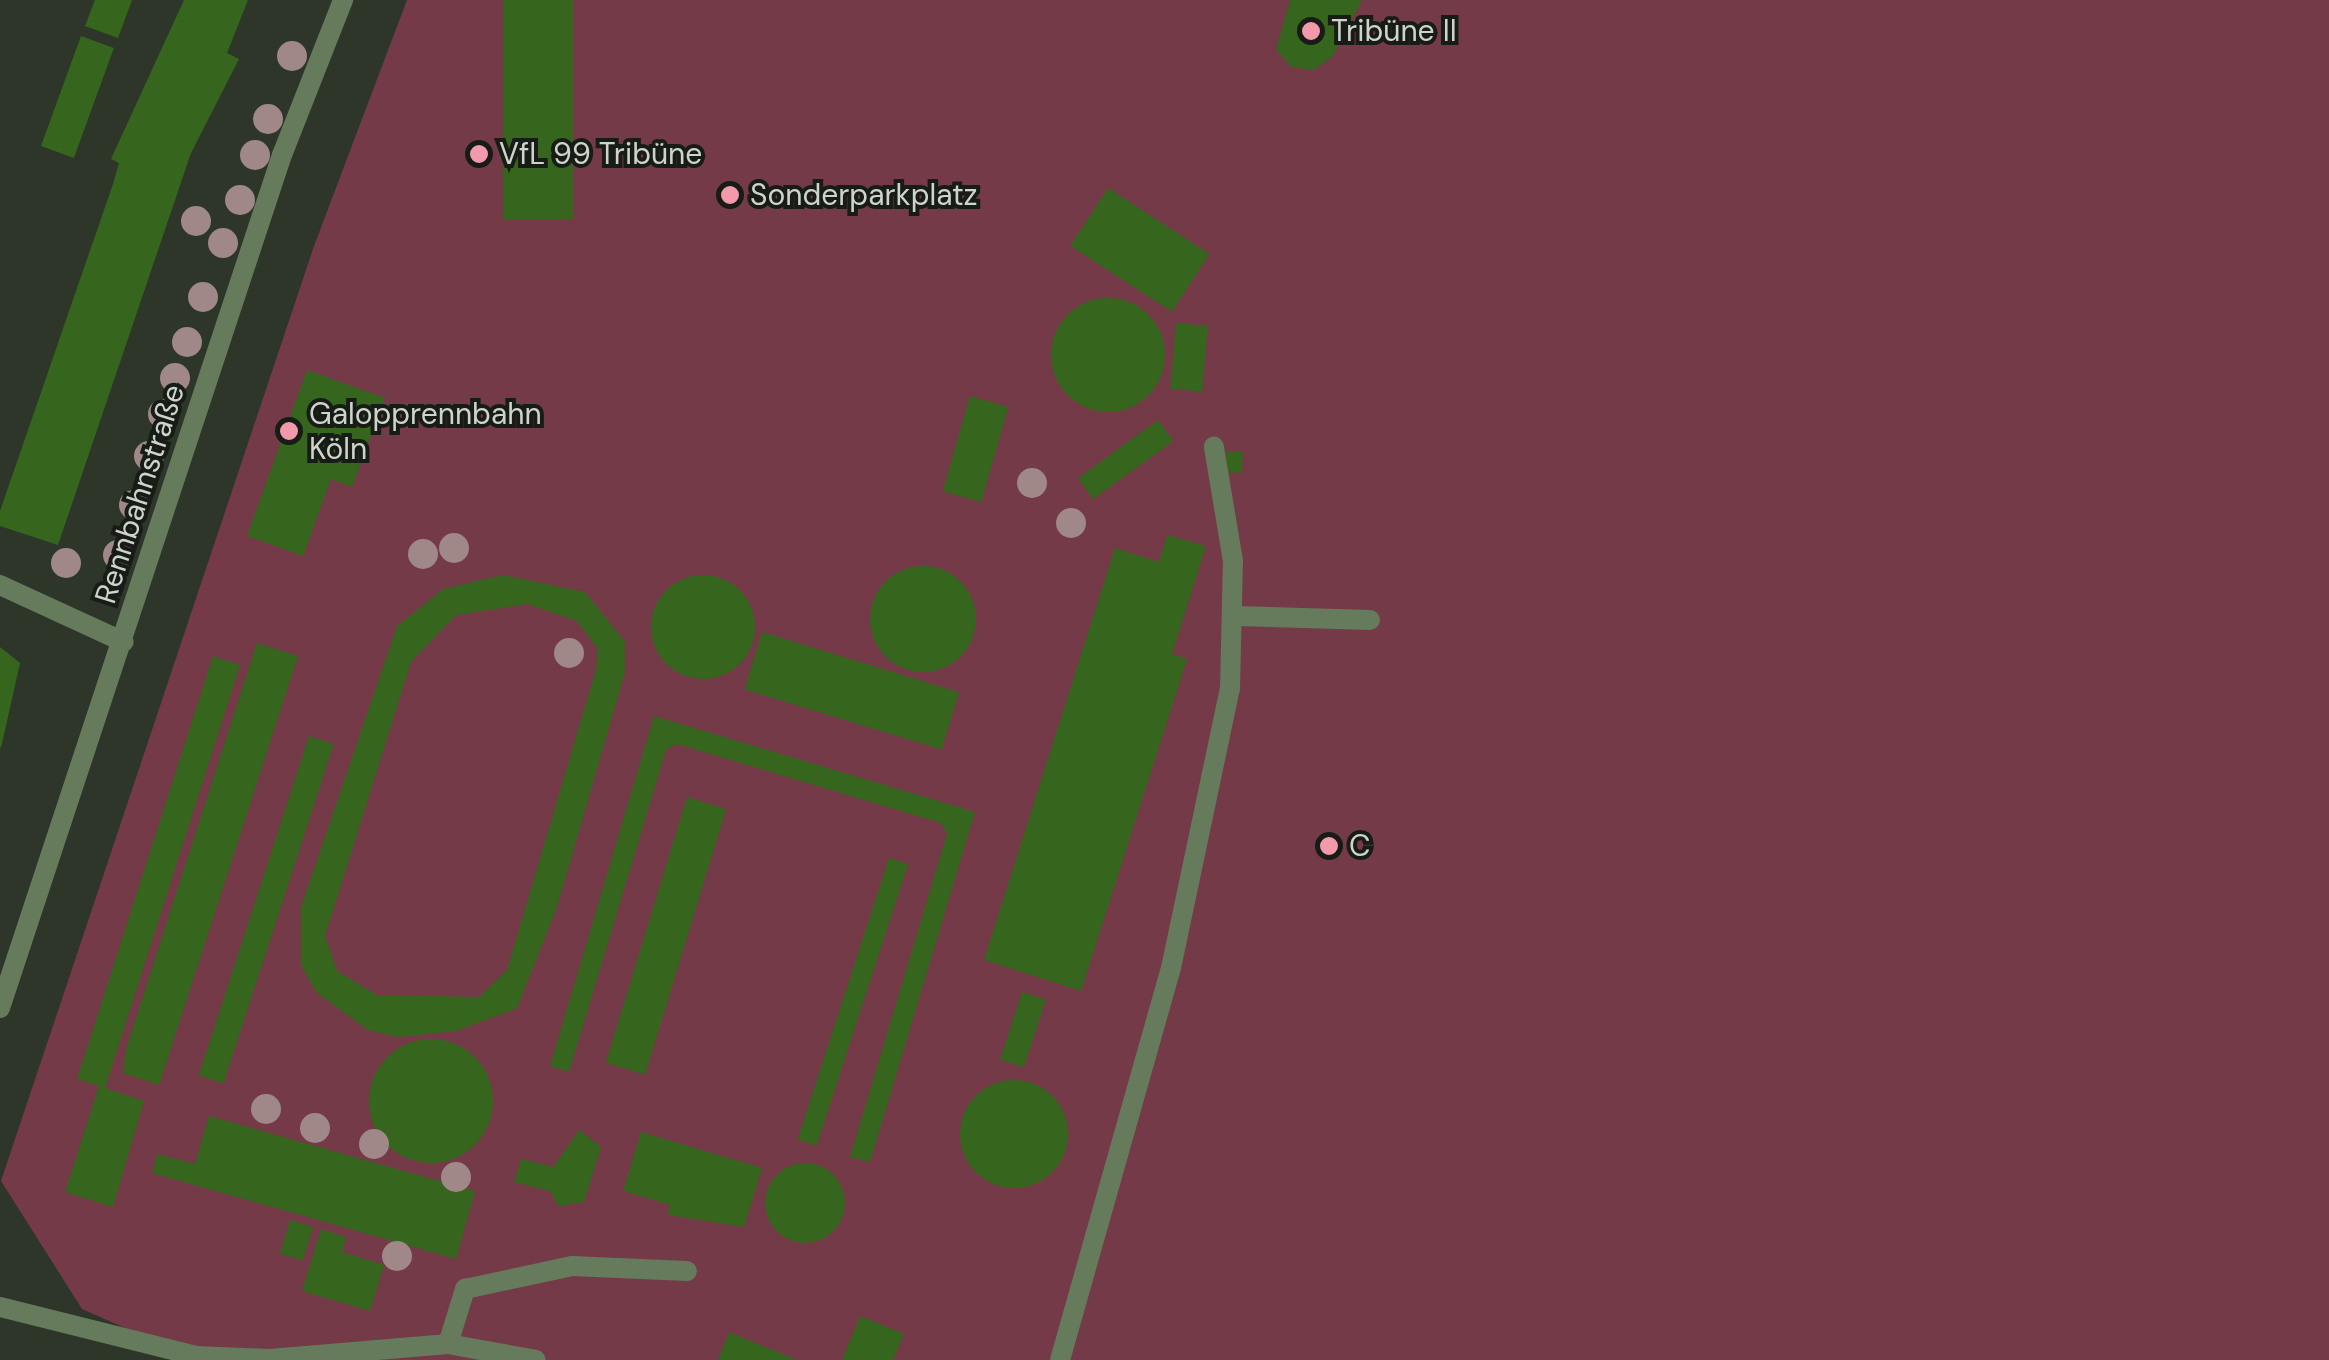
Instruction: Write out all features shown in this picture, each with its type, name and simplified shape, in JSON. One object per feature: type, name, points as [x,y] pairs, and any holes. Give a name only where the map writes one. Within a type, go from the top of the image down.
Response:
[{"type":"street","name":"Rennbahnstraße","points":[[0,1008],[282,155],[343,0]]},
{"type":"street","points":[[1060,1360],[1170,968],[1236,616],[1214,447]]},
{"type":"street","points":[[0,585],[124,642]]},
{"type":"street","points":[[1236,616],[1370,620]]},
{"type":"street","points":[[448,1344],[465,1288],[572,1266],[687,1271]]},
{"type":"street","points":[[0,1307],[196,1356],[270,1360],[448,1344],[536,1360]]},
{"type":"shaded area","points":[[407,0],[2329,0],[2329,1360],[197,1360],[82,1309],[1,1181],[314,246]]},
{"type":"building","points":[[95,0],[132,0],[118,38],[85,26]]},
{"type":"building","points":[[184,0],[248,0],[227,53],[239,59],[191,153],[58,545],[0,526],[0,511],[113,184],[119,163],[111,159]]},
{"type":"building","points":[[503,0],[573,0],[573,219],[503,219]]},
{"type":"building","name":"Tribüne II","points":[[1290,0],[1362,0],[1333,56],[1314,70],[1291,67],[1276,49]]},
{"type":"building","points":[[81,36],[114,48],[74,158],[41,146]]},
{"type":"building","points":[[1108,188],[1209,254],[1172,312],[1070,246]]},
{"type":"building","points":[[1108,298],[1130,303],[1148,315],[1160,333],[1165,355],[1160,377],[1148,395],[1130,407],[1108,412],[1086,407],[1068,395],[1056,377],[1051,355],[1056,333],[1068,315],[1086,303]]},
{"type":"building","points":[[1176,323],[1208,326],[1202,392],[1170,389]]},
{"type":"building","points":[[307,370],[385,398],[352,487],[331,479],[303,556],[247,536]]},
{"type":"building","points":[[970,396],[1008,407],[981,502],[943,491]]},
{"type":"building","points":[[1158,420],[1173,441],[1093,499],[1078,478]]},
{"type":"building","points":[[1227,451],[1243,452],[1241,473],[1226,472]]},
{"type":"building","points":[[1167,535],[1206,546],[1172,654],[1187,659],[1081,991],[984,960],[1115,548],[1159,562]]},
{"type":"building","points":[[923,566],[943,570],[960,582],[972,599],[976,619],[972,639],[960,656],[943,668],[923,672],[903,668],[886,656],[874,639],[870,619],[874,599],[886,582],[903,570]]},
{"type":"building","points":[[503,575],[585,592],[625,642],[625,672],[557,907],[517,1008],[456,1031],[398,1037],[368,1030],[316,992],[301,965],[301,907],[397,626],[443,589]],"holes":[[[527,604],[577,621],[597,648],[597,666],[507,970],[479,997],[377,995],[337,971],[325,936],[411,662],[456,615]]]},
{"type":"building","points":[[703,575],[723,579],[740,590],[751,607],[755,627],[751,647],[740,664],[723,675],[703,679],[683,675],[666,664],[655,647],[651,627],[655,607],[666,590],[683,579]]},
{"type":"building","points":[[762,632],[959,692],[941,750],[744,689]]},
{"type":"building","points":[[257,643],[298,656],[159,1085],[123,1073],[126,1049]]},
{"type":"building","points":[[0,647],[20,663],[1,748],[0,747]]},
{"type":"building","points":[[213,656],[240,665],[105,1088],[144,1101],[113,1207],[65,1192],[99,1086],[77,1079]]},
{"type":"building","points":[[654,716],[975,812],[870,1162],[850,1157],[947,834],[941,823],[677,744],[666,750],[569,1072],[550,1066]]},
{"type":"building","points":[[309,736],[334,744],[223,1084],[199,1076]]},
{"type":"building","points":[[687,797],[726,809],[645,1075],[606,1063]]},
{"type":"building","points":[[889,858],[908,864],[817,1146],[798,1140]]},
{"type":"building","points":[[1022,992],[1046,1000],[1024,1067],[1000,1060]]},
{"type":"building","points":[[431,1039],[455,1044],[475,1057],[488,1077],[493,1101],[488,1125],[475,1145],[455,1158],[431,1163],[407,1158],[387,1145],[374,1125],[369,1101],[374,1077],[387,1057],[407,1044]]},
{"type":"building","points":[[1014,1080],[1035,1084],[1052,1096],[1064,1113],[1068,1134],[1064,1155],[1052,1172],[1035,1184],[1014,1188],[993,1184],[976,1172],[964,1155],[960,1134],[964,1113],[976,1096],[993,1084]]},
{"type":"building","points":[[209,1116],[475,1191],[456,1259],[152,1173],[157,1154],[195,1164]]},
{"type":"building","points":[[579,1130],[601,1147],[584,1202],[558,1206],[550,1191],[514,1182],[521,1159],[553,1167]]},
{"type":"building","points":[[641,1132],[762,1168],[744,1227],[668,1215],[670,1205],[623,1191]]},
{"type":"building","points":[[805,1163],[820,1166],[833,1175],[842,1188],[842,1218],[833,1231],[820,1240],[805,1243],[790,1240],[777,1231],[768,1218],[765,1203],[768,1188],[777,1175],[790,1166]]},
{"type":"building","points":[[290,1220],[313,1227],[303,1260],[280,1253]]},
{"type":"building","points":[[321,1229],[346,1237],[342,1252],[384,1265],[370,1311],[302,1291]]},
{"type":"building","points":[[860,1316],[904,1334],[893,1360],[842,1360]]},
{"type":"building","points":[[729,1332],[797,1360],[718,1360]]},
{"type":"place","name":"Tribüne II","points":[[1311,31]]},
{"type":"place","name":"VfL 99 Tribüne","points":[[479,154]]},
{"type":"place","name":"Sonderparkplatz","points":[[730,195]]},
{"type":"place","name":"Galopprennbahn Köln","points":[[289,431]]},
{"type":"place","name":"C","points":[[1329,846]]}]
